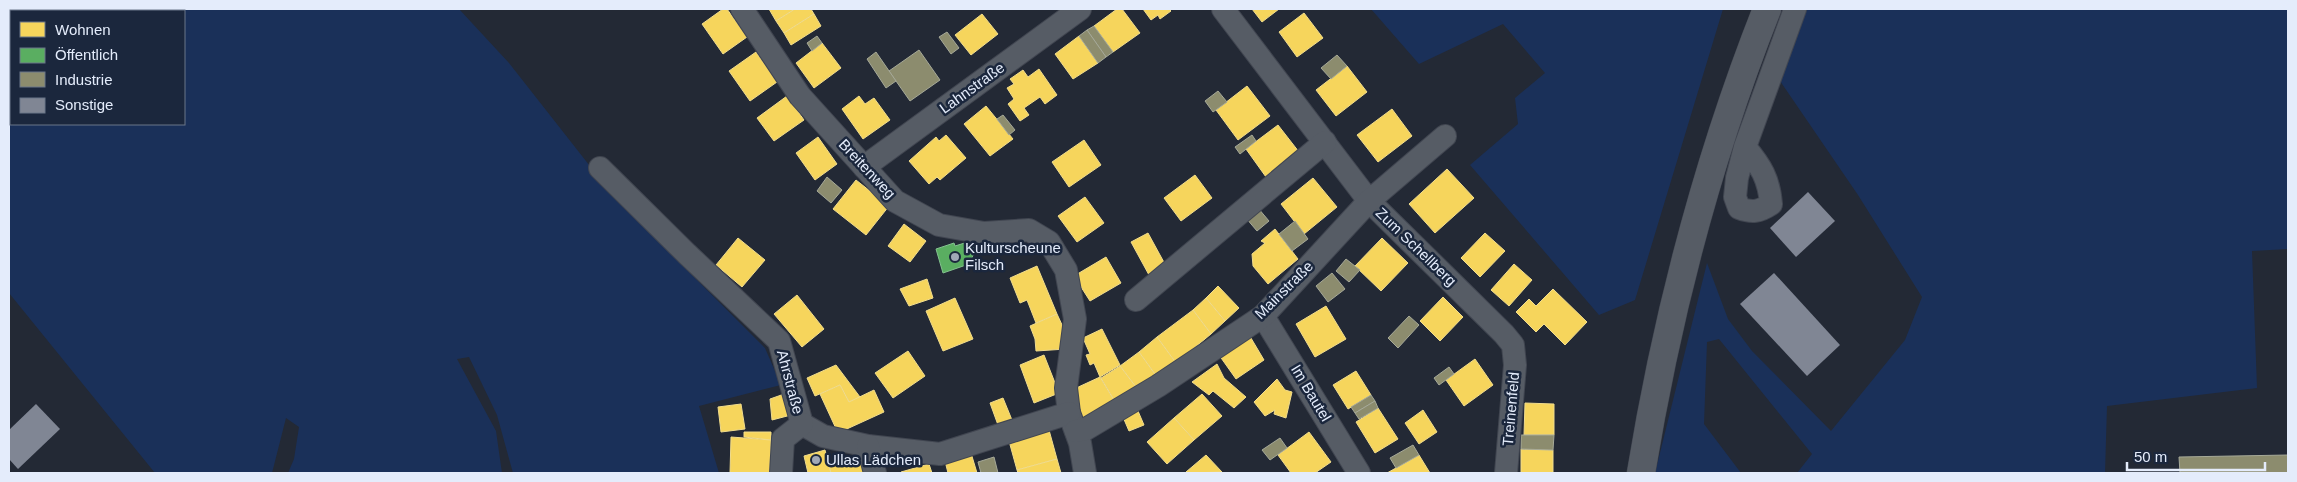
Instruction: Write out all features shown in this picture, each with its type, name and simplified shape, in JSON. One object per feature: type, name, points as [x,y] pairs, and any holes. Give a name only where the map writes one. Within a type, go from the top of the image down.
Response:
[{"type":"main road","points":[[1641,473],[1680,277],[1724,129],[1767,9]]},
{"type":"street","name":"Breitenweg","points":[[742,9],[800,96],[895,201],[939,225],[984,233],[1029,230],[1049,242],[1066,270],[1075,319],[1066,388],[1086,473]]},
{"type":"street","name":"Lahnstraße","points":[[864,166],[1080,9]]},
{"type":"street","name":"Zum Schellberg","points":[[1223,9],[1369,201],[1478,307],[1513,345]]},
{"type":"street","points":[[1745,147],[1795,9]]},
{"type":"street","name":"Mainstraße","points":[[1073,422],[1086,429],[1158,386],[1263,316],[1369,201],[1445,136]]},
{"type":"street","points":[[1136,300],[1325,142]]},
{"type":"street","name":"Ahrstraße","points":[[600,168],[779,341],[802,424],[823,436],[868,446],[940,454],[1073,422]]},
{"type":"street","name":"Im Bautel","points":[[1263,316],[1358,473]]},
{"type":"street","name":"Treinenfeld","points":[[1506,473],[1515,365],[1513,345]]},
{"type":"street","points":[[781,473],[782,439],[802,424]]},
{"type":"street","points":[[868,446],[875,473]]},
{"type":"shaded area","points":[[9,9],[459,9],[509,63],[615,198],[765,348],[781,385],[699,406],[719,473],[513,473],[497,415],[469,357],[457,359],[496,431],[502,473],[288,473],[294,459],[299,427],[286,418],[272,473],[155,473],[9,293]]},
{"type":"shaded area","points":[[1371,9],[1723,9],[1635,300],[1599,315],[1470,165],[1518,124],[1515,98],[1545,73],[1503,24],[1419,64]]},
{"type":"shaded area","points":[[1803,9],[2288,9],[2288,249],[2252,251],[2257,388],[2107,406],[2105,473],[1797,473],[1812,454],[1719,339],[1707,342],[1704,424],[1741,473],[1655,473],[1707,263],[1728,319],[1752,351],[1831,431],[1905,340],[1922,297],[1858,195],[1778,78]]},
{"type":"building: Wohnen","points":[[723,9],[727,9],[747,37],[723,54],[702,24]]},
{"type":"building: Wohnen","points":[[769,9],[795,9],[776,21]]},
{"type":"building: Wohnen","points":[[795,9],[811,9],[814,14],[784,33],[776,21]]},
{"type":"building: Wohnen","points":[[1117,9],[1122,9],[1140,33],[1113,52],[1094,26]]},
{"type":"building: Wohnen","points":[[1143,9],[1169,9],[1171,11],[1160,19],[1158,15],[1151,20]]},
{"type":"building: Wohnen","points":[[1252,9],[1279,9],[1262,22]]},
{"type":"building: Wohnen","points":[[1304,13],[1323,38],[1297,57],[1279,32]]},
{"type":"building: Wohnen","points":[[814,14],[821,26],[791,45],[784,33]]},
{"type":"building: Wohnen","points":[[982,14],[998,34],[971,55],[955,35]]},
{"type":"building: Wohnen","points":[[1079,36],[1098,63],[1073,79],[1055,54]]},
{"type":"building: Wohnen","points":[[822,43],[841,68],[814,88],[796,63]]},
{"type":"building: Wohnen","points":[[756,52],[777,82],[750,101],[729,71]]},
{"type":"building: Wohnen","points":[[1347,66],[1367,92],[1336,116],[1316,90]]},
{"type":"building: Wohnen","points":[[1039,69],[1057,95],[1045,104],[1040,97],[1024,108],[1029,115],[1020,121],[1008,104],[1014,99],[1007,88],[1014,84],[1010,79],[1023,70],[1028,77]]},
{"type":"building: Wohnen","points":[[1247,86],[1270,116],[1238,140],[1216,110]]},
{"type":"building: Wohnen","points":[[787,96],[804,120],[774,141],[757,118]]},
{"type":"building: Wohnen","points":[[859,96],[865,104],[874,98],[890,120],[863,139],[842,109]]},
{"type":"building: Wohnen","points":[[986,106],[1013,139],[990,156],[964,124]]},
{"type":"building: Wohnen","points":[[1392,109],[1412,136],[1378,162],[1357,135]]},
{"type":"building: Wohnen","points":[[1278,125],[1299,152],[1266,177],[1246,149]]},
{"type":"building: Wohnen","points":[[946,135],[966,158],[940,180],[937,177],[929,184],[909,161],[936,137],[939,141]]},
{"type":"building: Wohnen","points":[[818,137],[837,164],[815,180],[796,153]]},
{"type":"building: Wohnen","points":[[1084,140],[1101,165],[1069,187],[1052,162]]},
{"type":"building: Wohnen","points":[[1447,169],[1474,198],[1435,233],[1409,204]]},
{"type":"building: Wohnen","points":[[1195,175],[1212,198],[1181,221],[1164,198]]},
{"type":"building: Wohnen","points":[[1313,178],[1337,207],[1304,234],[1281,204]]},
{"type":"building: Wohnen","points":[[856,180],[889,206],[866,235],[833,209]]},
{"type":"building: Wohnen","points":[[1085,197],[1104,223],[1077,242],[1058,216]]},
{"type":"building: Wohnen","points":[[904,224],[926,241],[910,262],[888,246]]},
{"type":"building: Wohnen","points":[[1275,229],[1298,259],[1268,284],[1253,266],[1252,254],[1265,243],[1261,241]]},
{"type":"building: Wohnen","points":[[1148,233],[1166,266],[1149,275],[1131,242]]},
{"type":"building: Wohnen","points":[[1485,233],[1505,251],[1480,277],[1461,258]]},
{"type":"building: Wohnen","points":[[738,238],[765,260],[742,287],[716,265]]},
{"type":"building: Wohnen","points":[[1382,238],[1408,263],[1381,291],[1355,266]]},
{"type":"building: Wohnen","points":[[1106,257],[1121,283],[1090,301],[1074,276]]},
{"type":"building: Wohnen","points":[[1514,264],[1532,280],[1509,306],[1491,290]]},
{"type":"building: Wohnen","points":[[1037,266],[1057,314],[1036,323],[1027,300],[1020,303],[1010,278]]},
{"type":"building: Wohnen","points":[[927,279],[933,298],[909,306],[900,289]]},
{"type":"building: Wohnen","points":[[1218,286],[1239,308],[1225,321],[1206,298]]},
{"type":"building: Wohnen","points":[[1553,289],[1587,322],[1565,345],[1544,324],[1536,332],[1516,312],[1529,299],[1536,306]]},
{"type":"building: Wohnen","points":[[797,295],[824,329],[802,347],[774,314]]},
{"type":"building: Wohnen","points":[[1443,297],[1463,317],[1440,341],[1420,321]]},
{"type":"building: Wohnen","points":[[955,298],[973,339],[943,351],[926,311]]},
{"type":"building: Wohnen","points":[[1206,298],[1225,321],[1211,334],[1193,310]]},
{"type":"building: Wohnen","points":[[1326,306],[1346,339],[1315,357],[1296,324]]},
{"type":"building: Wohnen","points":[[1193,310],[1211,334],[1176,363],[1157,337]]},
{"type":"building: Wohnen","points":[[1057,314],[1063,327],[1066,349],[1036,351],[1035,339],[1030,326]]},
{"type":"building: Wohnen","points":[[1102,329],[1120,365],[1100,377],[1094,363],[1090,365],[1086,355],[1090,354],[1083,338]]},
{"type":"building: Wohnen","points":[[1248,333],[1264,360],[1236,379],[1219,355]]},
{"type":"building: Wohnen","points":[[1157,337],[1176,363],[1157,377],[1139,352]]},
{"type":"building: Wohnen","points":[[908,351],[925,376],[893,398],[875,373]]},
{"type":"building: Wohnen","points":[[1139,352],[1157,377],[1139,391],[1120,366]]},
{"type":"building: Wohnen","points":[[1044,355],[1059,393],[1034,403],[1020,365]]},
{"type":"building: Wohnen","points":[[1475,359],[1493,385],[1464,406],[1446,380]]},
{"type":"building: Wohnen","points":[[1217,364],[1224,378],[1246,397],[1234,408],[1213,391],[1209,395],[1192,382]]},
{"type":"building: Wohnen","points":[[836,365],[860,397],[849,402],[840,385],[815,396],[807,378]]},
{"type":"building: Wohnen","points":[[1120,366],[1139,391],[1117,405],[1101,378]]},
{"type":"building: Wohnen","points":[[1356,371],[1371,395],[1348,409],[1333,385]]},
{"type":"building: Wohnen","points":[[1100,377],[1115,402],[1079,421],[1081,412],[1074,389]]},
{"type":"building: Wohnen","points":[[1277,379],[1285,390],[1292,392],[1286,418],[1274,414],[1275,410],[1265,416],[1254,402]]},
{"type":"building: Wohnen","points":[[840,385],[849,402],[874,390],[884,412],[838,433],[820,394]]},
{"type":"building: Wohnen","points":[[787,393],[791,415],[772,420],[770,399]]},
{"type":"building: Wohnen","points":[[1202,394],[1222,416],[1194,440],[1174,418]]},
{"type":"building: Wohnen","points":[[1003,398],[1012,420],[998,425],[990,403]]},
{"type":"building: Wohnen","points":[[1525,403],[1554,404],[1554,435],[1524,435]]},
{"type":"building: Wohnen","points":[[741,404],[745,429],[721,432],[718,407]]},
{"type":"building: Wohnen","points":[[1378,408],[1398,439],[1375,453],[1356,422]]},
{"type":"building: Wohnen","points":[[1423,410],[1437,432],[1419,444],[1405,423]]},
{"type":"building: Wohnen","points":[[1138,411],[1144,425],[1129,431],[1123,417]]},
{"type":"building: Wohnen","points":[[1174,418],[1194,440],[1167,464],[1147,442]]},
{"type":"building: Wohnen","points":[[1049,430],[1057,459],[1017,470],[1009,441]]},
{"type":"building: Wohnen","points":[[744,432],[771,432],[771,440],[744,437]]},
{"type":"building: Wohnen","points":[[1309,432],[1331,462],[1315,473],[1291,473],[1278,455]]},
{"type":"building: Wohnen","points":[[731,437],[771,440],[770,473],[730,473]]},
{"type":"building: Wohnen","points":[[1521,449],[1553,450],[1553,473],[1521,473]]},
{"type":"building: Wohnen","points":[[825,450],[831,473],[808,473],[804,456]]},
{"type":"building: Wohnen","points":[[971,453],[977,473],[948,473],[945,461]]},
{"type":"building: Wohnen","points":[[862,455],[867,473],[831,473],[829,465]]},
{"type":"building: Wohnen","points":[[1206,455],[1222,472],[1186,472]]},
{"type":"building: Wohnen","points":[[1419,455],[1430,473],[1387,473],[1396,468]]},
{"type":"building: Wohnen","points":[[1057,459],[1061,473],[1018,473],[1017,470]]},
{"type":"building: Wohnen","points":[[929,464],[932,473],[901,472]]},
{"type":"building: Öffentlich","name":"Kulturscheune Filsch","points":[[971,241],[975,251],[969,264],[943,273],[936,249],[954,243],[955,246]]},
{"type":"building: Industrie","points":[[1094,26],[1113,52],[1106,57],[1087,30]]},
{"type":"building: Industrie","points":[[1087,30],[1106,57],[1098,63],[1079,36]]},
{"type":"building: Industrie","points":[[947,32],[959,48],[951,54],[939,37]]},
{"type":"building: Industrie","points":[[817,36],[822,43],[812,51],[807,43]]},
{"type":"building: Industrie","points":[[919,50],[940,80],[910,101],[889,71]]},
{"type":"building: Industrie","points":[[876,52],[896,81],[886,88],[867,59]]},
{"type":"building: Industrie","points":[[1337,55],[1347,66],[1331,79],[1321,68]]},
{"type":"building: Industrie","points":[[1218,91],[1227,102],[1213,112],[1205,101]]},
{"type":"building: Industrie","points":[[1003,115],[1015,130],[1009,135],[997,119]]},
{"type":"building: Industrie","points":[[1252,135],[1256,141],[1240,154],[1235,147]]},
{"type":"building: Industrie","points":[[827,177],[842,190],[831,203],[817,191]]},
{"type":"building: Industrie","points":[[1258,208],[1269,221],[1257,231],[1246,218]]},
{"type":"building: Industrie","points":[[1295,221],[1308,239],[1292,251],[1279,234]]},
{"type":"building: Industrie","points":[[1346,259],[1360,270],[1349,282],[1336,271]]},
{"type":"building: Industrie","points":[[1332,273],[1345,289],[1328,302],[1316,286]]},
{"type":"building: Industrie","points":[[1409,316],[1419,325],[1398,348],[1388,338]]},
{"type":"building: Industrie","points":[[1449,367],[1454,374],[1439,385],[1434,378]]},
{"type":"building: Industrie","points":[[1371,395],[1375,401],[1355,413],[1351,407]]},
{"type":"building: Industrie","points":[[1375,401],[1378,408],[1359,419],[1355,413]]},
{"type":"building: Industrie","points":[[1521,435],[1554,435],[1553,450],[1521,449]]},
{"type":"building: Industrie","points":[[1280,438],[1287,448],[1270,460],[1262,450]]},
{"type":"building: Industrie","points":[[1413,445],[1419,455],[1396,468],[1390,458]]},
{"type":"building: Industrie","points":[[2288,455],[2288,473],[2180,473],[2179,457]]},
{"type":"building: Industrie","points":[[994,457],[998,473],[981,473],[978,462]]},
{"type":"building: Sonstige","points":[[1808,192],[1835,221],[1796,257],[1770,228]]},
{"type":"building: Sonstige","points":[[1774,273],[1840,345],[1807,376],[1740,304]]},
{"type":"building: Sonstige","points":[[36,404],[60,429],[18,469],[9,459],[9,430]]},
{"type":"place","name":"Kulturscheune Filsch","points":[[955,257]]},
{"type":"place","name":"Ullas Lädchen","points":[[816,460]]}]
